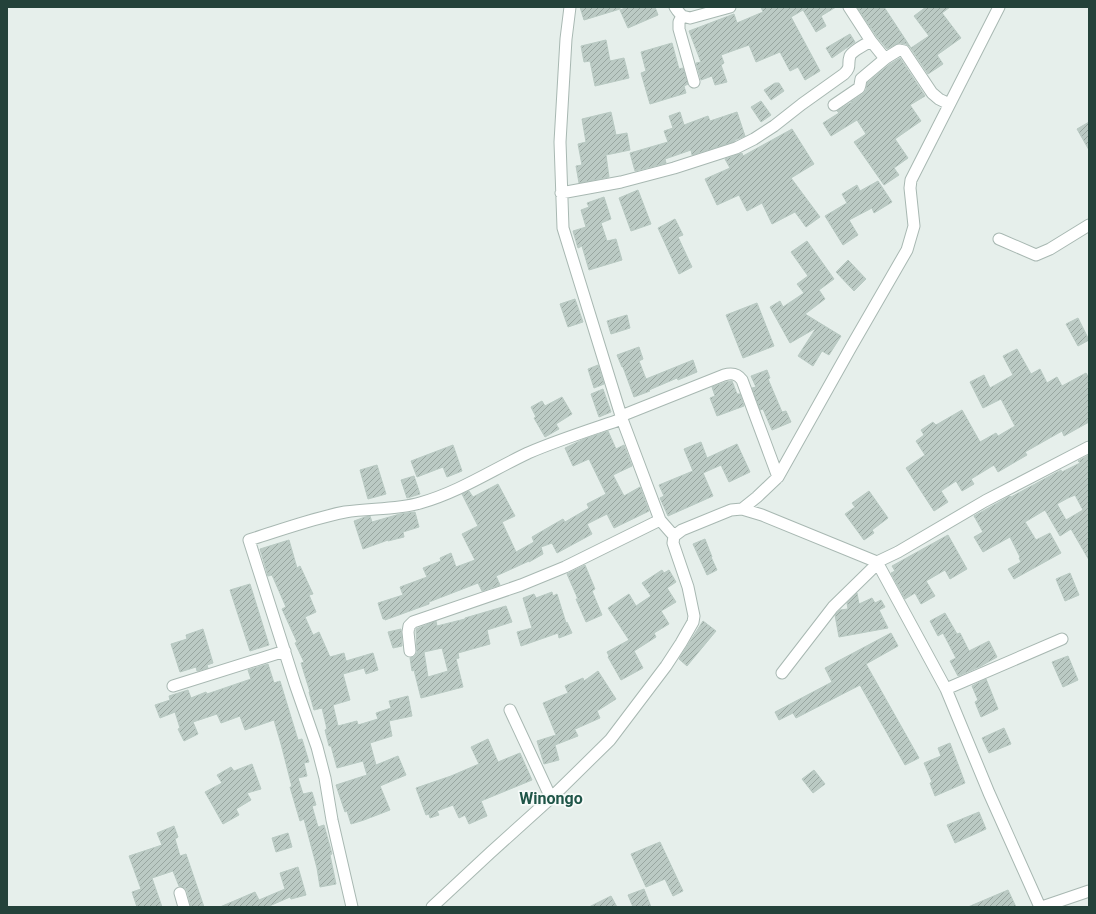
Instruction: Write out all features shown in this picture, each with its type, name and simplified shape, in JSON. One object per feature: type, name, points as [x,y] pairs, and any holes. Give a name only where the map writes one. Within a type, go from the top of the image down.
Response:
[{"type":"street","points":[[570,7],[566,39],[560,142],[563,228],[621,417],[660,520],[674,536]]},
{"type":"street","points":[[678,12],[690,18],[730,7]]},
{"type":"street","points":[[848,7],[871,41],[886,58]]},
{"type":"street","points":[[742,509],[778,477],[907,250],[914,226],[910,188],[912,180],[999,7]]},
{"type":"street","points":[[678,12],[679,29],[694,82]]},
{"type":"street","points":[[561,193],[621,182],[674,168],[736,148],[774,126],[844,74],[849,68],[852,53],[871,41]]},
{"type":"street","points":[[834,105],[859,88],[863,76],[899,50],[904,51],[932,93],[939,99],[949,104]]},
{"type":"street","points":[[999,239],[1036,255],[1089,225]]},
{"type":"street","points":[[352,907],[332,820],[324,772],[317,747],[295,684],[249,540],[308,521],[345,512],[406,506],[436,498],[474,481],[527,454],[724,374],[735,374],[742,380],[778,477]]},
{"type":"street","points":[[782,673],[833,607],[877,562],[898,552],[985,501],[1089,447]]},
{"type":"street","points":[[432,907],[551,798],[610,740],[666,666],[693,622],[694,616],[691,600],[673,543],[674,536],[682,530],[731,510],[742,509],[762,515],[877,562],[946,689],[993,800],[1041,907],[1089,891]]},
{"type":"street","points":[[410,651],[408,626],[413,622],[521,585],[565,567],[660,520]]},
{"type":"street","points":[[946,689],[1062,639]]},
{"type":"street","points":[[173,686],[285,651]]},
{"type":"street","points":[[510,710],[551,798]]},
{"type":"street","points":[[180,893],[184,907]]},
{"type":"building","points":[[580,7],[620,7],[620,9],[584,20]]},
{"type":"building","points":[[628,7],[655,7],[658,15],[628,28],[620,10]]},
{"type":"building","points":[[761,7],[836,7],[821,16],[826,26],[816,32],[803,10],[791,17],[820,71],[805,80],[798,67],[790,71],[780,52],[756,62],[749,45],[721,55],[724,63],[721,65],[727,82],[715,85],[712,76],[701,80],[696,63],[701,62],[689,31],[734,14],[737,23],[763,12]]},
{"type":"building","points":[[857,7],[884,7],[911,48],[929,36],[914,16],[926,7],[950,7],[942,13],[961,38],[937,55],[943,64],[928,74],[910,47],[906,44],[896,44],[887,49]]},
{"type":"building","points":[[850,34],[855,42],[832,58],[826,48]]},
{"type":"building","points":[[606,40],[610,61],[624,58],[629,78],[595,86],[590,61],[584,62],[581,46]]},
{"type":"building","points":[[672,43],[679,69],[683,68],[688,84],[684,86],[686,93],[650,104],[641,73],[646,71],[641,52]]},
{"type":"building","points":[[900,58],[925,96],[910,105],[921,121],[895,139],[908,158],[894,168],[899,175],[884,185],[854,142],[866,134],[857,120],[831,136],[823,123],[839,113],[837,111],[863,94],[866,90],[867,83],[890,64]]},
{"type":"building","points":[[775,83],[779,83],[784,91],[771,100],[764,90]]},
{"type":"building","points":[[761,101],[771,115],[761,122],[751,107]]},
{"type":"building","points":[[611,112],[616,135],[627,133],[630,150],[606,155],[609,177],[579,183],[576,166],[582,165],[578,144],[586,142],[582,119]]},
{"type":"building","points":[[680,112],[684,125],[708,116],[710,121],[737,112],[745,136],[733,142],[692,155],[691,150],[665,159],[666,163],[635,171],[630,153],[668,142],[664,131],[673,128],[669,116]]},
{"type":"building","points":[[1089,122],[1089,150],[1077,129]]},
{"type":"building","points":[[792,129],[814,164],[791,178],[820,217],[806,227],[795,212],[772,224],[762,203],[747,211],[739,195],[717,205],[705,179],[730,168],[725,159],[742,153],[743,156]]},
{"type":"building","points":[[878,181],[892,202],[874,213],[872,208],[849,220],[858,235],[843,245],[825,216],[847,203],[842,194],[857,185],[860,191]]},
{"type":"building","points":[[638,190],[651,224],[631,231],[619,198]]},
{"type":"building","points":[[604,197],[611,219],[601,223],[607,241],[616,239],[622,260],[589,270],[582,246],[578,248],[573,231],[586,227],[581,210],[589,207],[587,203]]},
{"type":"building","points":[[675,219],[683,235],[678,237],[692,267],[679,274],[658,228]]},
{"type":"building","points":[[807,241],[834,279],[819,290],[825,299],[805,314],[841,336],[829,355],[822,351],[813,366],[798,356],[816,328],[790,343],[770,307],[780,301],[783,307],[804,293],[797,284],[808,276],[791,252]]},
{"type":"building","points":[[848,260],[866,279],[854,291],[836,272]]},
{"type":"building","points":[[575,299],[583,322],[568,327],[560,304]]},
{"type":"building","points":[[757,303],[774,346],[743,358],[726,315]]},
{"type":"building","points":[[627,315],[630,328],[611,334],[607,321]]},
{"type":"building","points":[[1078,318],[1089,340],[1078,346],[1066,324]]},
{"type":"building","points":[[639,347],[643,359],[639,361],[646,379],[693,360],[697,372],[678,380],[677,378],[634,397],[617,355]]},
{"type":"building","points":[[1017,349],[1031,374],[1040,369],[1047,383],[1057,377],[1062,386],[1086,373],[1089,378],[1089,422],[1064,436],[1062,431],[1025,452],[1027,455],[998,472],[994,465],[971,479],[974,484],[962,491],[956,481],[941,491],[948,502],[934,511],[906,468],[925,455],[916,441],[924,435],[921,430],[933,422],[936,425],[962,410],[980,442],[996,433],[998,436],[1015,426],[1001,399],[983,408],[970,382],[984,375],[990,388],[1013,375],[1003,356]]},
{"type":"building","points":[[598,365],[604,384],[594,388],[588,369]]},
{"type":"building","points":[[767,370],[770,378],[768,379],[782,412],[786,411],[791,422],[772,430],[763,409],[760,410],[752,388],[756,387],[751,376]]},
{"type":"building","points":[[732,381],[737,394],[740,394],[744,406],[717,416],[710,398],[715,396],[712,387]]},
{"type":"building","points":[[603,389],[611,412],[599,417],[591,394]]},
{"type":"building","points":[[562,397],[572,414],[556,424],[559,429],[545,437],[534,418],[536,417],[531,407],[542,401],[545,406]]},
{"type":"building","points":[[608,431],[616,449],[624,445],[632,466],[613,475],[624,496],[640,487],[649,511],[614,528],[607,514],[587,524],[592,534],[557,553],[552,543],[541,547],[543,554],[529,562],[496,576],[500,585],[482,591],[478,583],[429,602],[429,604],[385,620],[383,619],[378,603],[403,595],[400,587],[427,577],[423,568],[441,561],[440,558],[451,553],[456,567],[475,560],[462,534],[478,526],[462,494],[469,491],[473,497],[498,484],[515,516],[502,522],[516,552],[534,542],[532,537],[563,519],[565,522],[589,508],[587,504],[606,494],[589,459],[573,466],[565,448],[584,439]]},
{"type":"building","points":[[701,442],[707,458],[737,444],[750,472],[729,482],[721,465],[703,473],[713,496],[668,516],[660,498],[664,496],[659,485],[693,471],[684,449]]},
{"type":"building","points":[[453,445],[462,471],[447,477],[443,467],[417,477],[411,461]]},
{"type":"building","points":[[1089,455],[1089,560],[1071,529],[1060,536],[1045,510],[1025,522],[1036,540],[1050,533],[1061,553],[1014,579],[1008,569],[1021,562],[1010,537],[983,552],[974,537],[983,532],[974,516],[1061,470],[1062,472],[1080,463],[1078,461]],"holes":[[[1075,495],[1083,510],[1066,520],[1057,504]]]},
{"type":"building","points":[[377,465],[386,494],[368,499],[360,470]]},
{"type":"building","points":[[414,476],[420,494],[407,498],[401,480]]},
{"type":"building","points":[[869,491],[888,518],[872,530],[874,533],[864,540],[845,514],[855,507],[852,503]]},
{"type":"building","points":[[415,512],[419,527],[403,532],[404,537],[388,540],[363,549],[354,521],[370,516],[372,522],[400,514]]},
{"type":"building","points":[[948,535],[967,569],[950,579],[945,570],[926,581],[935,596],[921,604],[915,593],[905,599],[891,573],[895,571],[892,566]]},
{"type":"building","points":[[705,539],[717,570],[707,575],[693,544]]},
{"type":"building","points":[[289,540],[297,568],[300,566],[313,594],[309,595],[316,612],[305,617],[313,635],[319,632],[330,657],[344,653],[346,661],[373,653],[378,670],[366,674],[364,668],[343,674],[350,700],[333,705],[338,726],[357,721],[358,725],[378,719],[376,713],[391,708],[389,701],[408,696],[412,716],[389,721],[392,736],[370,743],[376,765],[398,756],[406,775],[380,786],[390,810],[351,824],[347,811],[345,812],[336,785],[367,775],[363,761],[337,768],[325,730],[327,729],[322,708],[314,710],[301,663],[304,662],[295,643],[297,642],[282,609],[286,607],[272,575],[268,576],[260,549]]},
{"type":"building","points":[[585,565],[595,589],[592,591],[602,615],[586,622],[567,574]]},
{"type":"building","points":[[662,570],[664,573],[669,570],[676,582],[667,588],[676,602],[661,611],[669,624],[654,633],[656,637],[634,651],[643,668],[621,680],[608,657],[607,652],[629,640],[608,608],[629,594],[636,606],[651,596],[642,583]]},
{"type":"building","points":[[1070,573],[1079,595],[1065,601],[1056,579]]},
{"type":"building","points":[[250,584],[269,645],[250,651],[230,590]]},
{"type":"building","points":[[552,592],[553,596],[557,594],[566,623],[567,622],[572,633],[559,638],[558,633],[521,646],[517,632],[532,628],[523,598],[534,594],[536,598]]},
{"type":"building","points":[[857,593],[859,604],[872,598],[875,603],[881,600],[885,607],[879,610],[888,628],[839,637],[835,615],[840,610],[848,609],[847,603]]},
{"type":"building","points":[[506,606],[512,622],[487,630],[490,644],[458,653],[459,658],[456,659],[463,687],[421,698],[414,670],[412,671],[410,658],[414,657],[417,653],[416,629],[436,621],[437,626]],"holes":[[[442,648],[448,671],[428,677],[424,652]]]},
{"type":"building","points":[[945,613],[957,634],[960,633],[969,651],[989,641],[997,657],[958,676],[950,661],[956,658],[943,633],[938,636],[930,621]]},
{"type":"building","points":[[703,621],[716,631],[687,666],[679,659]]},
{"type":"building","points":[[203,629],[213,663],[207,665],[208,668],[197,671],[196,667],[180,672],[171,644],[187,639],[186,635]]},
{"type":"building","points":[[401,629],[402,646],[393,648],[388,632]]},
{"type":"building","points":[[891,633],[898,646],[866,664],[919,758],[905,765],[860,685],[796,718],[793,713],[779,720],[775,712],[832,682],[825,668]]},
{"type":"building","points":[[1068,656],[1078,680],[1063,687],[1052,662]]},
{"type":"building","points":[[268,664],[274,683],[280,681],[298,740],[302,739],[309,762],[304,763],[307,776],[298,778],[303,794],[312,792],[316,805],[312,806],[318,827],[324,825],[332,854],[330,855],[336,884],[320,887],[317,868],[304,819],[300,821],[290,787],[292,787],[274,720],[245,730],[240,716],[221,723],[217,714],[193,722],[198,734],[184,741],[178,729],[180,728],[175,712],[160,718],[155,705],[170,700],[169,696],[188,690],[191,698],[251,679],[248,670]]},
{"type":"building","points":[[598,671],[616,699],[597,711],[600,718],[573,730],[575,730],[578,736],[555,745],[559,760],[544,764],[537,741],[556,735],[543,703],[568,693],[565,686],[583,678],[584,681]]},
{"type":"building","points":[[986,679],[998,709],[981,717],[975,702],[978,700],[972,686]]},
{"type":"building","points":[[1004,728],[1011,744],[989,753],[982,738]]},
{"type":"building","points":[[488,739],[498,762],[520,753],[532,780],[481,801],[487,816],[469,824],[465,815],[459,818],[453,805],[437,811],[439,815],[430,818],[429,814],[426,815],[416,788],[451,776],[479,764],[471,747]]},
{"type":"building","points":[[950,743],[965,783],[935,796],[930,783],[932,782],[924,763],[941,756],[938,748]]},
{"type":"building","points":[[252,764],[261,789],[247,793],[251,800],[236,809],[239,815],[223,824],[205,792],[222,783],[217,775],[231,767],[234,771]]},
{"type":"building","points":[[814,770],[825,784],[813,793],[802,779]]},
{"type":"building","points":[[979,812],[986,829],[955,843],[947,825]]},
{"type":"building","points":[[174,826],[178,837],[175,839],[180,856],[186,854],[204,907],[191,907],[187,891],[185,888],[179,886],[173,871],[152,878],[162,907],[137,907],[132,892],[141,889],[129,856],[162,845],[157,833]]},
{"type":"building","points":[[288,833],[292,847],[276,852],[272,838]]},
{"type":"building","points":[[660,842],[683,891],[673,896],[665,879],[646,887],[631,854]]},
{"type":"building","points":[[298,867],[306,895],[291,899],[290,897],[267,907],[220,907],[255,892],[259,900],[285,889],[280,873]]},
{"type":"building","points":[[644,889],[651,907],[633,907],[628,895]]},
{"type":"building","points":[[1008,890],[1016,907],[968,907]]},
{"type":"building","points":[[611,896],[617,907],[589,907]]},
{"type":"district","name":"Winongo","points":[[551,798]]}]
